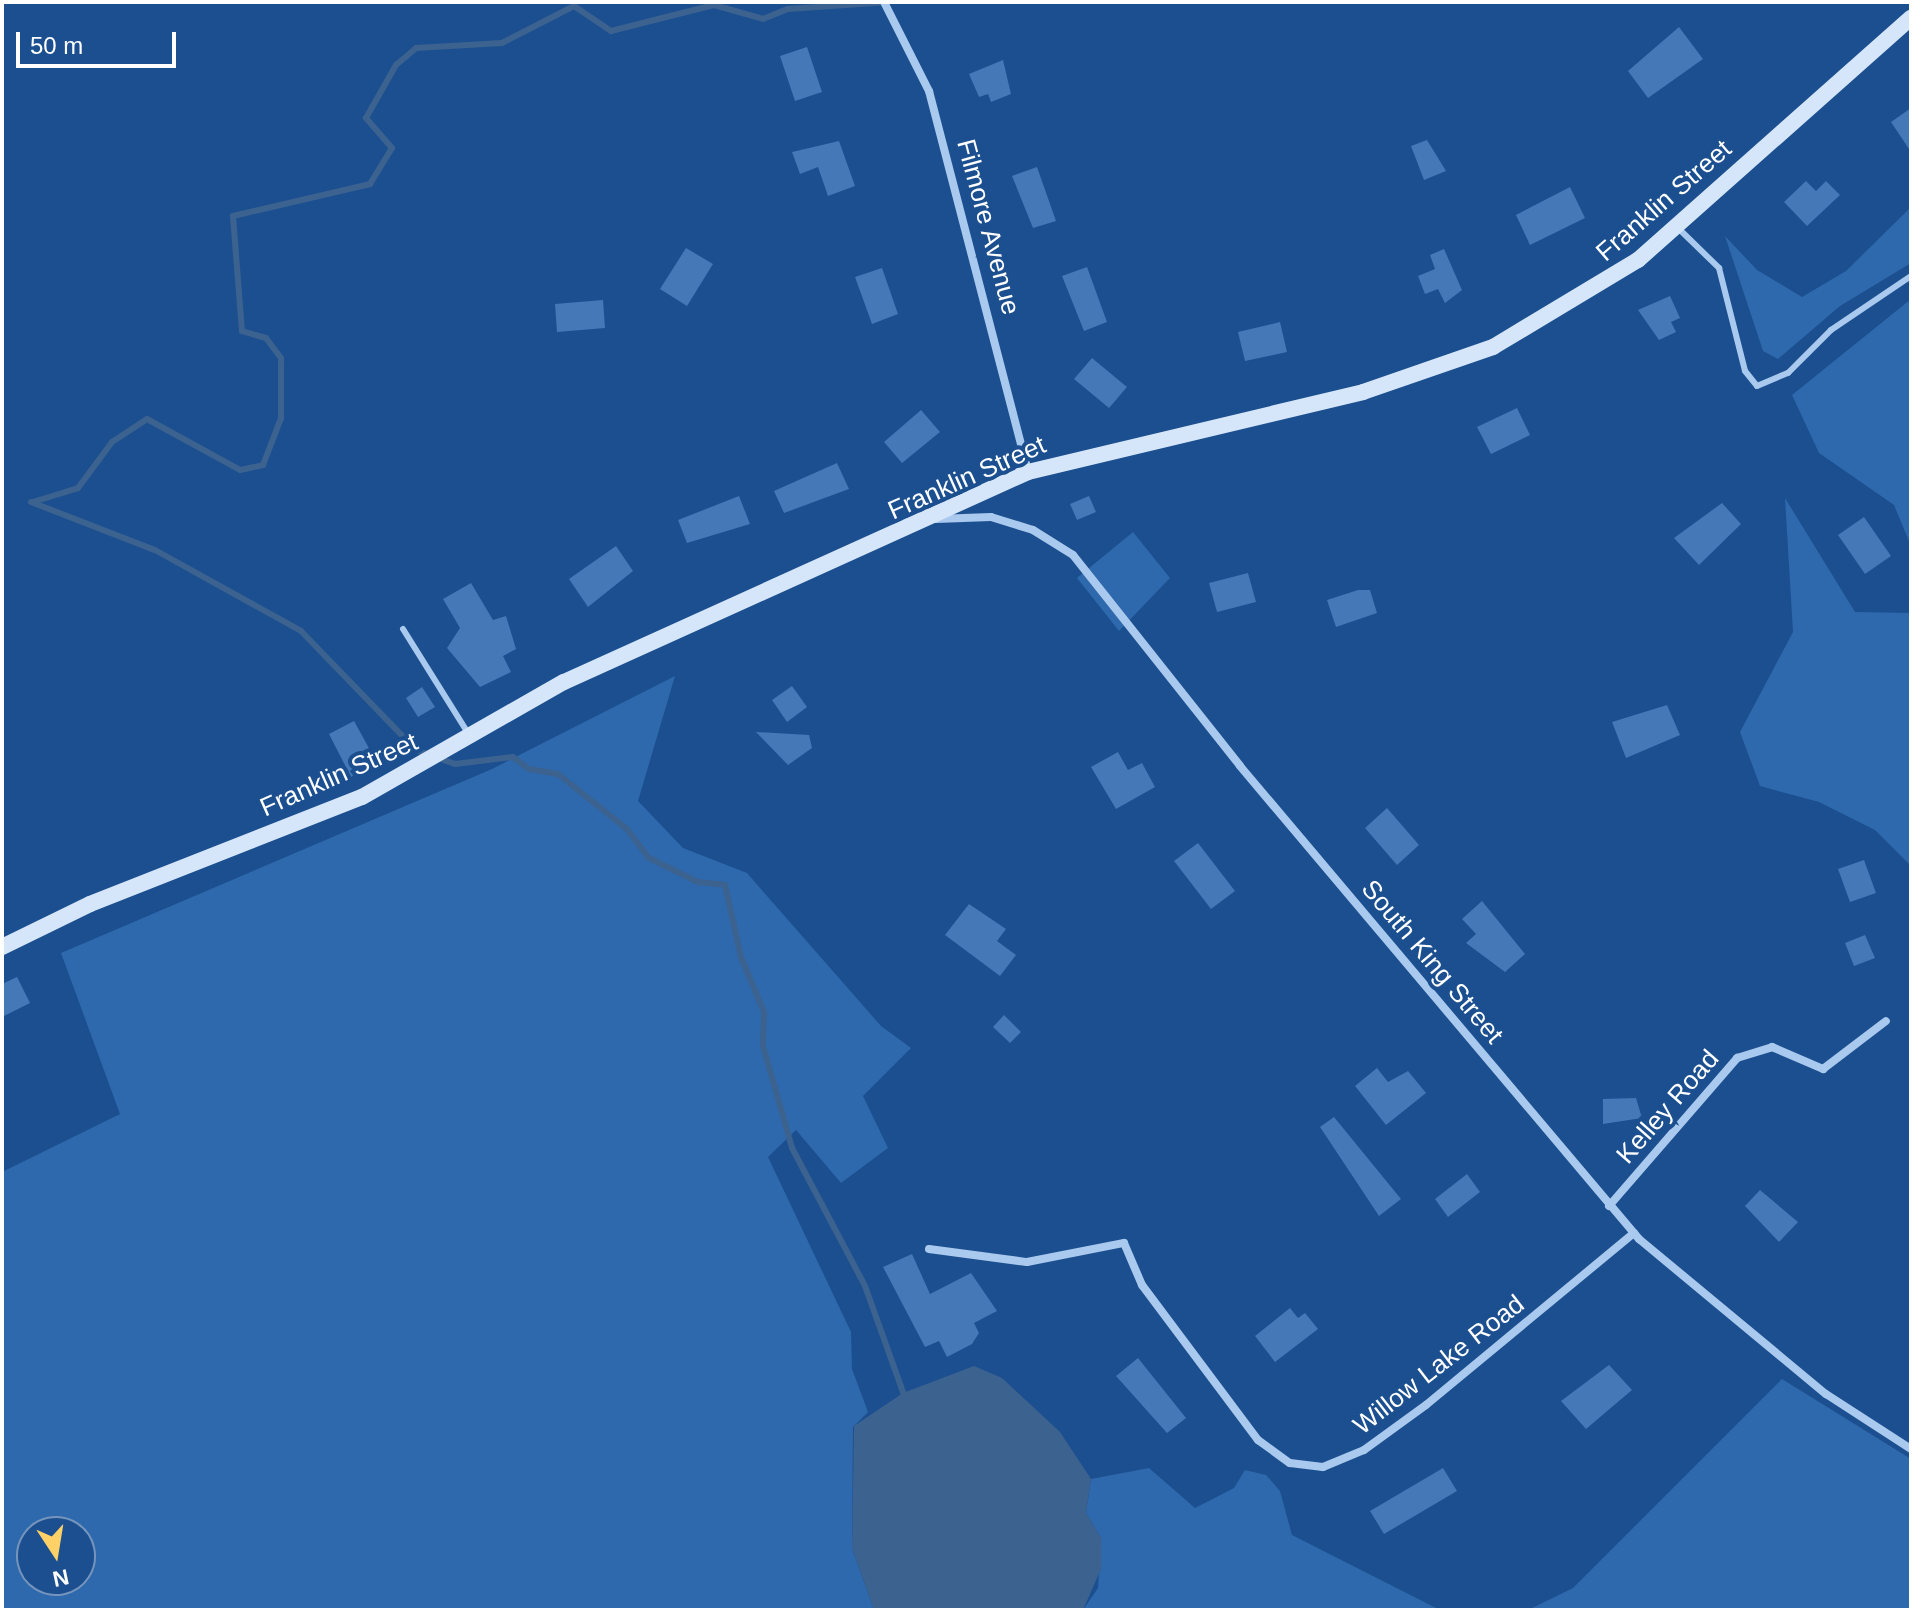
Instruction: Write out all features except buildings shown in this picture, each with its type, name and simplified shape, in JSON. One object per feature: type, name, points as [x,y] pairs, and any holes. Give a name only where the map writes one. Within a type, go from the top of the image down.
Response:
[{"type":"main road","name":"Franklin Street","points":[[2,947],[90,904],[362,797],[644,643],[935,519],[1028,472],[1447,366],[1542,323],[1677,227],[1911,18]]},
{"type":"street","name":"Filmore Avenue","points":[[884,2],[918,62],[945,144],[1028,472]]},
{"type":"street","name":"South King Street","points":[[935,519],[991,517],[1033,530],[1073,555],[1634,1233],[1826,1394],[1911,1449]]},
{"type":"street","name":"Kelley Road","points":[[1609,1206],[1737,1058],[1772,1047],[1823,1069],[1886,1021]]},
{"type":"street","name":"Willow Lake Road","points":[[929,1249],[1027,1262],[1124,1243],[1142,1285],[1258,1440],[1290,1463],[1323,1467],[1364,1450],[1426,1405],[1634,1233]]},
{"type":"lane","points":[[1677,227],[1719,268],[1745,371],[1757,386],[1788,373],[1831,330],[1911,276]]},
{"type":"lane","points":[[403,629],[470,736]]},
{"type":"shaded area","points":[[1911,207],[1911,263],[1840,306],[1778,359],[1763,351],[1725,236],[1757,270],[1802,297],[1846,271]]},
{"type":"shaded area","points":[[1911,299],[1911,546],[1894,505],[1819,453],[1792,395]]},
{"type":"shaded area","points":[[1785,498],[1855,612],[1911,613],[1911,866],[1875,830],[1819,802],[1760,786],[1740,732],[1793,632]]},
{"type":"shaded area","points":[[1133,532],[1170,578],[1119,631],[1077,578]]},
{"type":"shaded area","points":[[675,676],[638,801],[683,848],[747,873],[881,1026],[911,1048],[863,1096],[888,1148],[841,1183],[796,1130],[768,1157],[851,1332],[852,1369],[868,1412],[853,1427],[852,1548],[874,1610],[2,1610],[2,1172],[120,1114],[61,953],[492,769]]},
{"type":"shaded area","points":[[974,1366],[1002,1378],[1060,1432],[1091,1479],[1086,1513],[1101,1538],[1101,1569],[1083,1610],[874,1610],[852,1548],[854,1426],[903,1393]]},
{"type":"shaded area","points":[[1782,1379],[1911,1459],[1911,1610],[1528,1610],[1573,1588]]},
{"type":"shaded area","points":[[1149,1468],[1195,1508],[1234,1488],[1245,1470],[1266,1475],[1280,1491],[1292,1535],[1440,1610],[1083,1610],[1098,1588],[1101,1538],[1086,1513],[1091,1479]]},
{"type":"waterway","points":[[33,502],[78,488],[112,442],[147,419],[240,470],[263,465],[281,418],[281,358],[266,338],[242,331],[233,216],[370,184],[392,148],[366,118],[396,65],[416,48],[502,43],[574,6],[611,31],[714,5],[763,19],[788,9],[889,2]]},
{"type":"waterway","points":[[31,502],[155,550],[301,631],[416,750],[455,764],[513,757],[529,769],[558,774],[627,829],[649,858],[698,882],[725,885],[741,957],[764,1012],[763,1046],[792,1148],[865,1286],[905,1398]]}]
